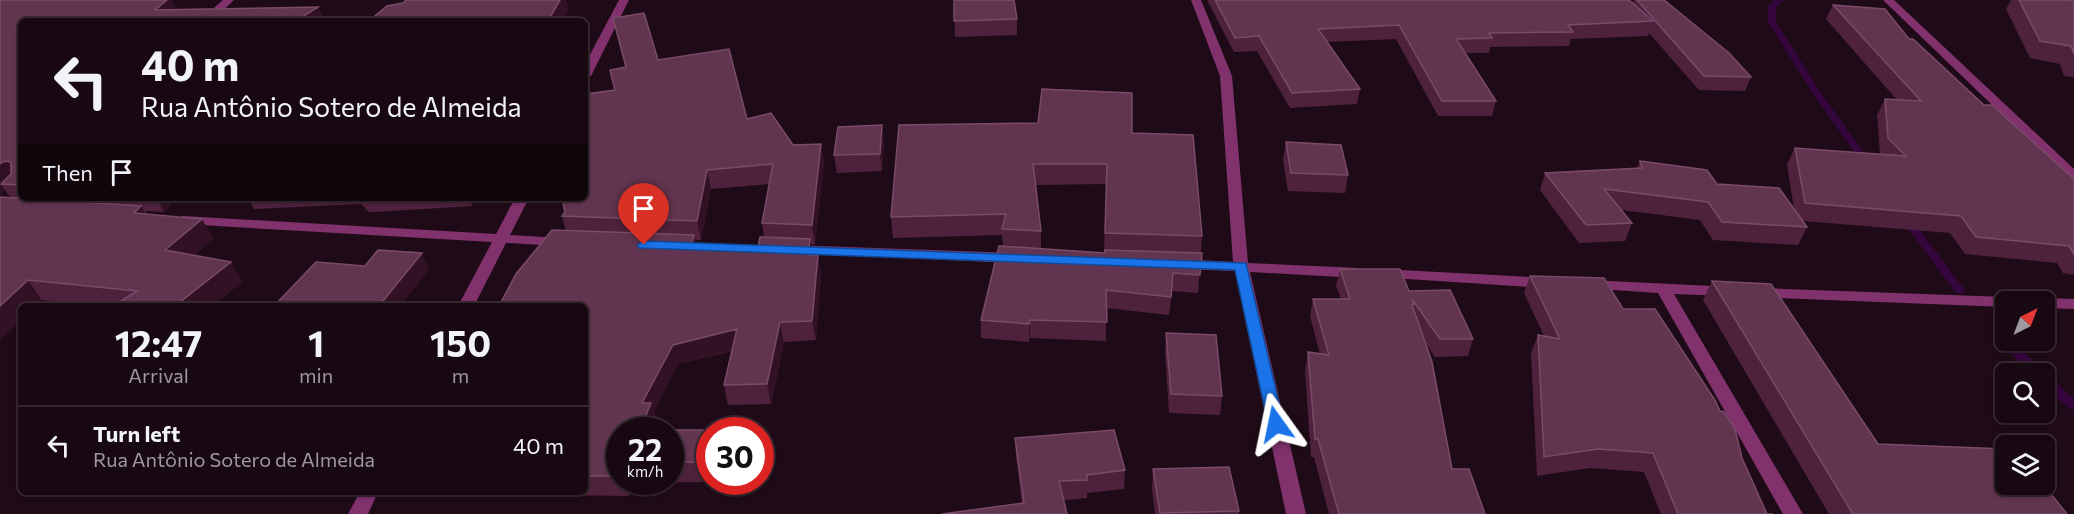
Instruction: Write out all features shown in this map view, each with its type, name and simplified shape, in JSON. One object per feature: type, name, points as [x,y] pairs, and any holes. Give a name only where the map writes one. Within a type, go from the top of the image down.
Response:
[{"type":"street","points":[[208,18],[229,0]]},
{"type":"street","points":[[588,70],[624,0]]},
{"type":"street","points":[[1196,0],[1226,76],[1241,266],[1296,514]]},
{"type":"street","points":[[1888,0],[2074,176]]},
{"type":"street","points":[[468,303],[520,201]]},
{"type":"street","points":[[167,219],[572,243]]},
{"type":"street","points":[[775,250],[1026,259]]},
{"type":"street","points":[[1169,264],[1664,289],[1995,302]]},
{"type":"street","points":[[1664,289],[1793,514]]},
{"type":"street","points":[[2055,303],[2074,304]]},
{"type":"street","points":[[358,514],[368,495]]},
{"type":"building","points":[[0,0],[167,0],[155,10],[318,7],[301,18],[18,18],[18,185],[1,184],[11,174],[11,163],[8,161],[0,164]]},
{"type":"building","points":[[406,0],[560,0],[550,18],[373,18],[387,6],[403,3]]},
{"type":"building","points":[[954,0],[1014,0],[1017,19],[954,21]]},
{"type":"building","points":[[1215,0],[1629,0],[1653,21],[1568,25],[1573,32],[1489,33],[1492,38],[1456,39],[1496,101],[1442,101],[1399,25],[1318,29],[1360,89],[1292,93],[1259,36],[1235,38]]},
{"type":"building","points":[[1637,0],[1664,0],[1729,53],[1751,77],[1704,76]]},
{"type":"building","points":[[2019,0],[2074,1],[2074,54],[2071,46],[2040,41]]},
{"type":"building","points":[[1833,5],[1885,9],[1909,39],[1913,39],[1984,105],[1992,105],[2074,179],[2074,254],[2069,246],[1976,237],[1961,216],[1805,203],[1795,148],[1906,156],[1888,138],[1885,99],[1921,101]]},
{"type":"building","points":[[644,13],[658,60],[729,49],[747,119],[771,113],[793,145],[821,144],[812,225],[762,223],[773,164],[707,170],[697,221],[562,216],[565,212],[563,201],[588,201],[588,94],[615,90],[610,70],[626,67],[613,18]]},
{"type":"building","points":[[1042,89],[1132,93],[1132,133],[1193,135],[1202,236],[1105,233],[1107,164],[1033,164],[1041,231],[1002,229],[1006,214],[891,217],[899,125],[1038,123]]},
{"type":"building","points":[[882,125],[880,154],[834,155],[838,127]]},
{"type":"building","points":[[1286,142],[1341,145],[1348,175],[1291,173]]},
{"type":"building","points":[[1640,161],[1707,170],[1717,184],[1779,188],[1807,227],[1722,222],[1708,202],[1604,189],[1632,223],[1586,225],[1545,173],[1642,168]]},
{"type":"building","points":[[0,197],[18,198],[18,201],[63,201],[141,206],[134,213],[202,219],[165,250],[231,262],[179,303],[118,303],[137,291],[28,280],[0,306]]},
{"type":"building","points":[[552,230],[694,235],[691,247],[758,247],[760,237],[810,239],[808,255],[818,255],[812,321],[780,322],[767,384],[724,385],[737,329],[673,345],[642,403],[651,403],[645,417],[606,417],[606,476],[588,476],[588,303],[501,303],[516,274]]},
{"type":"building","points":[[999,246],[1105,253],[1105,250],[1202,253],[1200,275],[1173,273],[1171,297],[1106,290],[1107,322],[1030,320],[1029,324],[981,320]]},
{"type":"building","points":[[378,250],[422,253],[381,303],[277,303],[316,262],[365,266]]},
{"type":"building","points":[[1340,269],[1400,269],[1409,291],[1450,290],[1473,339],[1440,339],[1412,299],[1414,304],[1412,305],[1432,362],[1452,469],[1469,469],[1485,514],[1339,514],[1318,439],[1315,439],[1308,352],[1329,355],[1313,299],[1350,299]]},
{"type":"building","points":[[1530,276],[1604,278],[1623,309],[1655,309],[1720,411],[1724,412],[1735,429],[1742,458],[1767,514],[1678,514],[1653,453],[1598,449],[1544,457],[1538,335],[1560,339]]},
{"type":"building","points":[[1712,281],[1771,284],[1878,444],[1995,449],[1995,495],[2052,495],[2067,514],[1853,514]]},
{"type":"building","points":[[1166,333],[1216,335],[1222,396],[1171,394]]},
{"type":"building","points":[[684,430],[696,430],[696,462],[684,462]]},
{"type":"building","points":[[1114,430],[1125,470],[1087,475],[1087,480],[1059,481],[1067,514],[942,514],[1024,503],[1015,438]]},
{"type":"building","points":[[1229,467],[1239,511],[1160,513],[1153,469]]},
{"type":"waterway","points":[[1780,0],[1772,6],[1772,22],[1819,97],[1866,162]]},
{"type":"waterway","points":[[1906,219],[1960,291]]},
{"type":"waterway","points":[[2016,351],[2028,363]]},
{"type":"waterway","points":[[2055,389],[2074,406]]},
{"type":"route","points":[[644,245],[1241,266],[1276,424]]}]
